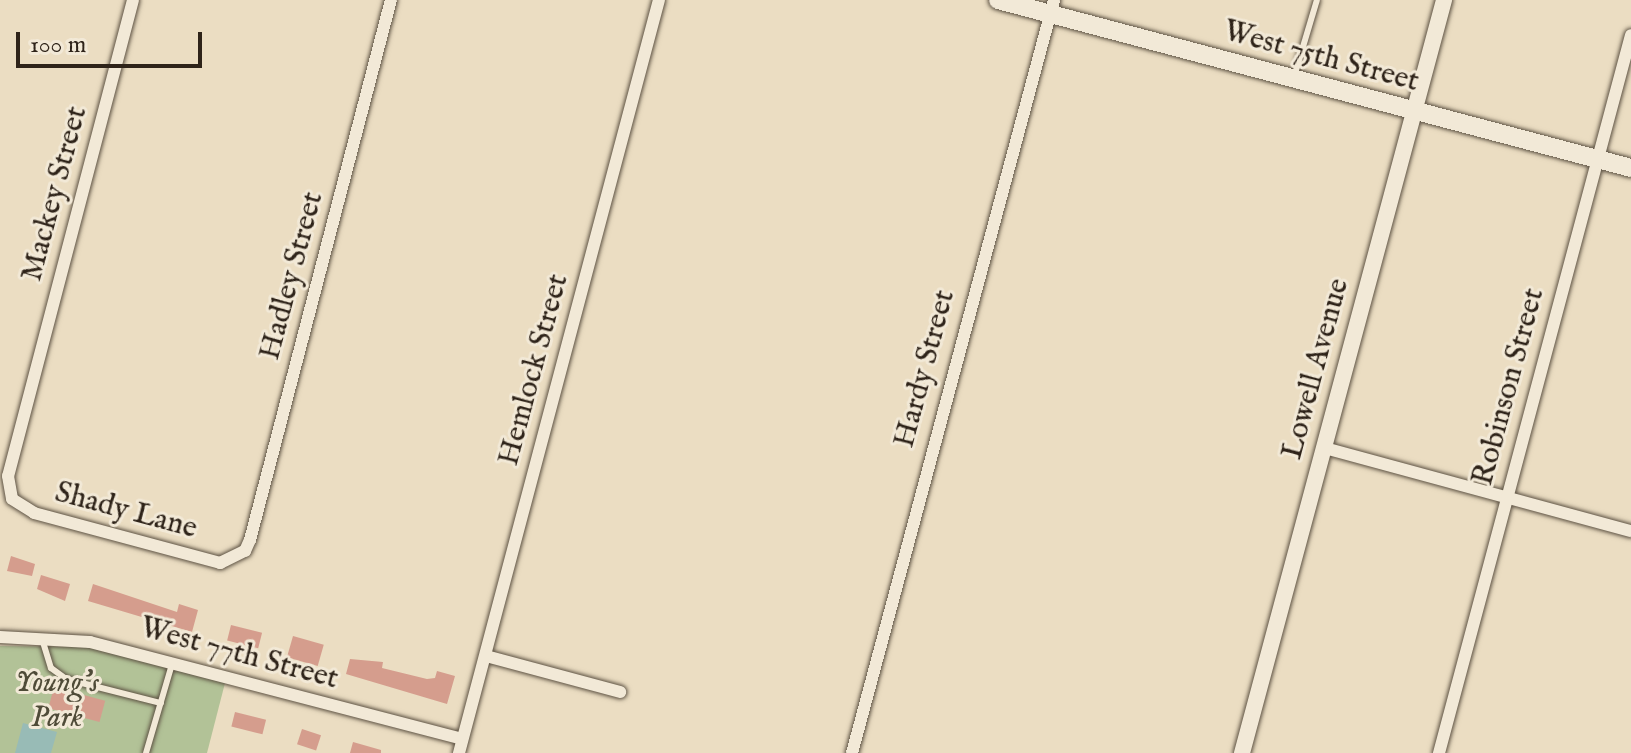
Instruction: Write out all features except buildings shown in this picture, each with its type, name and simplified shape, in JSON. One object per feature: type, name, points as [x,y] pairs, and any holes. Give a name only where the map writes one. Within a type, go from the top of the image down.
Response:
[{"type":"main road","name":"West 75th Street","points":[[998,0],[1052,7],[1294,78],[1631,168]]},
{"type":"street","name":"Mackey Street","points":[[11,495],[8,476],[133,0]]},
{"type":"street","name":"Hadley Street","points":[[234,559],[250,540],[391,0]]},
{"type":"street","name":"Hemlock Street","points":[[459,753],[659,0]]},
{"type":"street","name":"Lowell Avenue","points":[[1242,753],[1444,0]]},
{"type":"street","name":"Hardy Street","points":[[852,753],[1052,7]]},
{"type":"street","name":"Robinson Street","points":[[1439,753],[1631,35]]},
{"type":"street","points":[[1325,448],[1631,531]]},
{"type":"street","name":"Shady Lane","points":[[11,495],[34,513],[220,563],[234,559]]},
{"type":"street","name":"West 77th Street","points":[[0,637],[43,642],[90,642],[462,739]]},
{"type":"street","points":[[486,656],[620,692]]},
{"type":"lane","points":[[1294,78],[1317,0]]},
{"type":"lane","points":[[43,642],[51,668],[66,679],[161,703]]},
{"type":"lane","points":[[146,753],[173,663]]},
{"type":"green space","name":"Young's Park","points":[[0,646],[88,647],[225,683],[207,753],[0,753]]},
{"type":"water","points":[[23,723],[57,732],[51,753],[15,753]]}]
